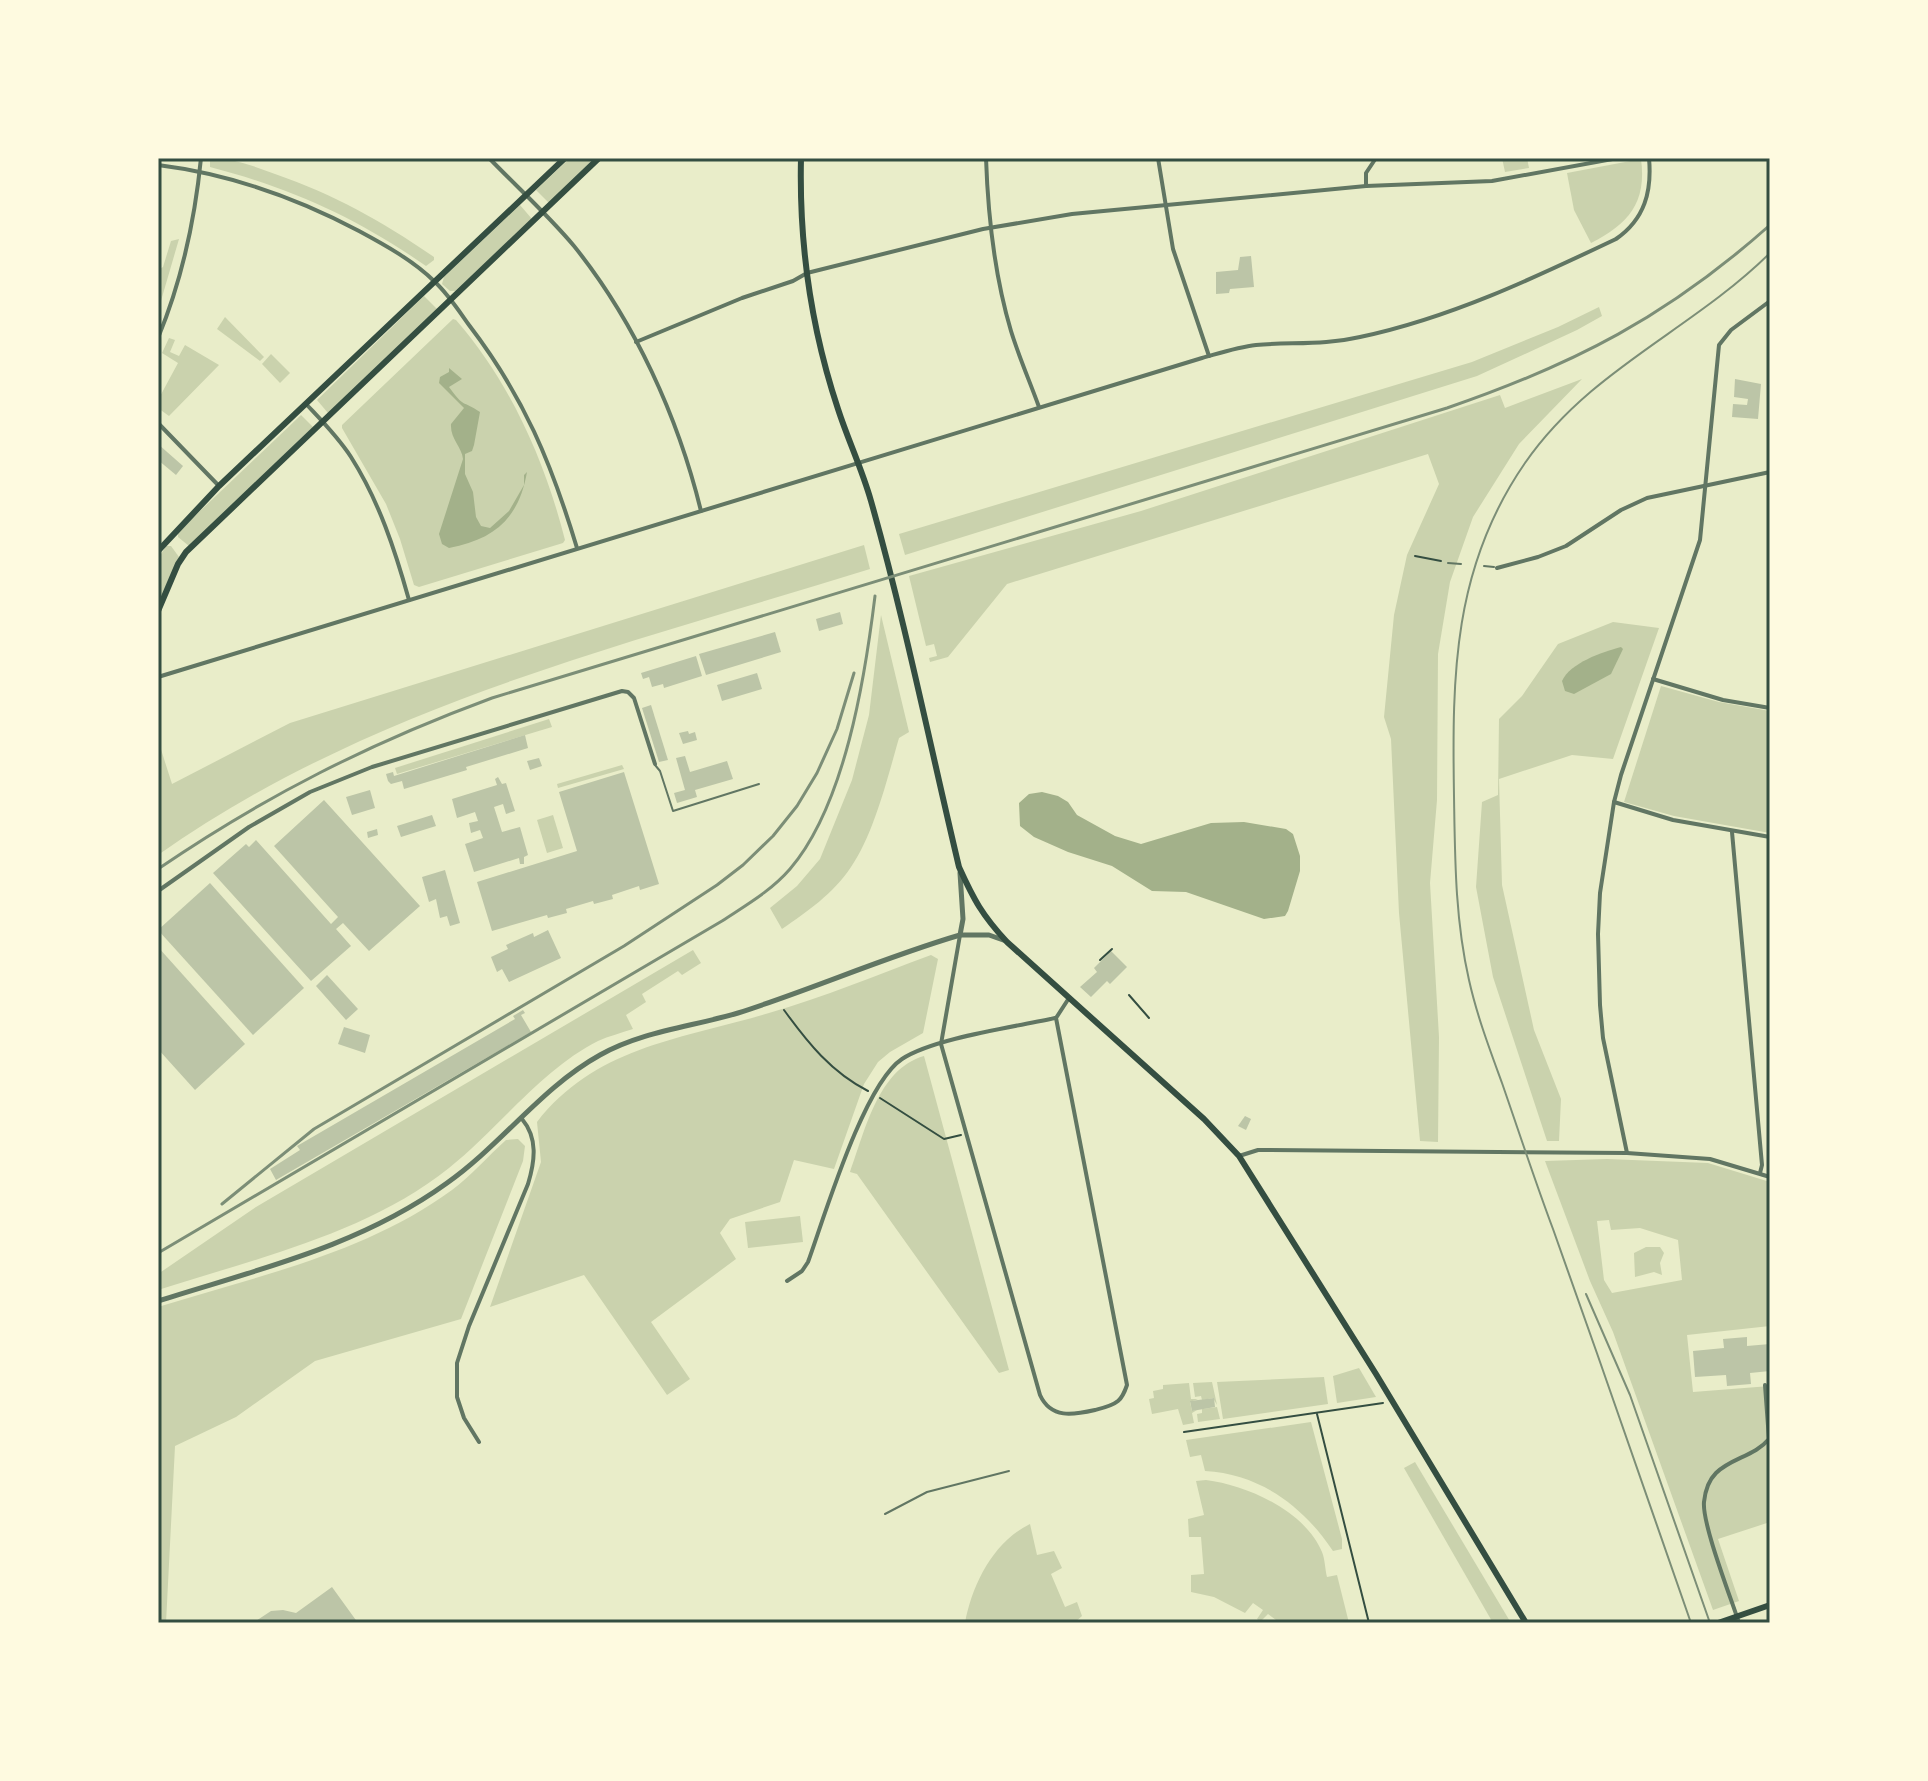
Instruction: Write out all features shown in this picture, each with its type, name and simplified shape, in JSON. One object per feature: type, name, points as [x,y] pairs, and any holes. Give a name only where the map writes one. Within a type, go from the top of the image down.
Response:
[{"type":"main road","points":[[158,551],[219,486],[565,158]]},
{"type":"main road","points":[[158,611],[186,552],[599,158]]},
{"type":"main road","points":[[801,158],[800,198],[807,273],[821,350],[881,540],[959,867],[983,917],[1204,1119],[1239,1156],[1376,1374],[1526,1623]]},
{"type":"main road","points":[[1718,1623],[1738,1620],[1770,1605]]},
{"type":"street","points":[[158,338],[182,267],[201,158]]},
{"type":"street","points":[[489,158],[542,212],[591,270],[636,342],[679,438],[701,511]]},
{"type":"street","points":[[986,158],[989,227],[1002,296],[1011,331],[1039,407]]},
{"type":"street","points":[[1158,158],[1163,203],[1185,289],[1209,356]]},
{"type":"street","points":[[1366,186],[1366,173],[1376,158]]},
{"type":"street","points":[[636,342],[807,273],[989,227],[1163,203],[1366,186],[1492,181],[1618,158]]},
{"type":"street","points":[[158,677],[1209,356],[1256,345],[1324,343],[1363,337],[1448,312],[1527,281],[1627,232],[1648,199],[1651,179],[1649,158]]},
{"type":"street","points":[[158,165],[200,170],[282,195],[331,216],[379,242],[435,282],[492,357],[527,413],[555,476],[577,548]]},
{"type":"street","points":[[1627,1153],[1603,1038],[1599,976],[1600,893],[1614,802],[1700,540],[1719,345],[1731,330],[1770,301]]},
{"type":"street","points":[[307,405],[351,456],[369,489],[385,522],[409,600]]},
{"type":"street","points":[[158,423],[219,486]]},
{"type":"street","points":[[1497,568],[1566,546],[1636,502],[1662,493],[1770,472]]},
{"type":"street","points":[[1653,679],[1723,700],[1770,708]]},
{"type":"street","points":[[158,891],[249,827],[310,792],[372,767],[622,691],[634,698],[655,764]]},
{"type":"street","points":[[1614,802],[1673,820],[1770,837]]},
{"type":"street","points":[[1732,832],[1761,1150],[1760,1173]]},
{"type":"street","points":[[959,867],[963,919],[941,1044],[1044,1403],[1055,1412],[1073,1414],[1117,1402],[1127,1385],[1056,1018],[1069,998]]},
{"type":"street","points":[[158,1301],[346,1241],[380,1225],[450,1181],[572,1072],[619,1045],[766,1003],[960,935],[989,935],[1007,942]]},
{"type":"street","points":[[787,1281],[802,1271],[808,1262],[866,1107],[881,1080],[902,1059],[921,1049],[1056,1018]]},
{"type":"street","points":[[479,1442],[460,1407],[455,1376],[466,1334],[535,1162],[531,1129],[522,1119]]},
{"type":"street","points":[[1239,1156],[1258,1150],[1627,1153],[1710,1159],[1770,1177]]},
{"type":"street","points":[[1738,1620],[1706,1521],[1704,1501],[1709,1483],[1716,1474],[1759,1449],[1769,1439],[1765,1385]]},
{"type":"lane","points":[[1448,563],[1461,564]]},
{"type":"lane","points":[[1484,566],[1497,568]]},
{"type":"lane","points":[[655,764],[673,811],[759,784]]},
{"type":"lane","points":[[885,1514],[927,1492],[1009,1471]]},
{"type":"path","points":[[1415,556],[1448,563]]},
{"type":"path","points":[[1100,960],[1112,949]]},
{"type":"path","points":[[1129,995],[1149,1018]]},
{"type":"path","points":[[784,1010],[811,1046],[833,1068],[944,1139],[966,1134]]},
{"type":"path","points":[[1184,1432],[1383,1403]]},
{"type":"path","points":[[1317,1414],[1369,1623]]},
{"type":"shaded area","points":[[210,158],[251,165],[338,200],[377,220],[434,257],[434,260],[426,266],[375,233],[322,206],[210,167]]},
{"type":"shaded area","points":[[570,158],[596,158],[549,203],[536,190]]},
{"type":"shaded area","points":[[1502,158],[1527,158],[1529,168],[1505,172]]},
{"type":"shaded area","points":[[1641,159],[1638,200],[1625,220],[1591,243],[1574,210],[1567,173]]},
{"type":"shaded area","points":[[520,205],[532,219],[455,291],[442,284],[444,277]]},
{"type":"shaded area","points":[[179,239],[158,311],[158,270],[163,267],[171,241]]},
{"type":"shaded area","points":[[424,296],[437,309],[328,413],[317,400]]},
{"type":"shaded area","points":[[1599,307],[1602,316],[1477,376],[905,555],[899,534],[1472,362]]},
{"type":"shaded area","points":[[225,317],[264,357],[260,361],[217,329]]},
{"type":"shaded area","points":[[453,319],[475,344],[509,396],[536,452],[565,540],[419,587],[414,585],[386,504],[342,425]]},
{"type":"shaded area","points":[[169,338],[175,340],[170,352],[179,356],[185,345],[219,365],[169,416],[158,408],[158,400],[178,363],[162,353]]},
{"type":"shaded area","points":[[271,354],[290,373],[280,383],[262,364]]},
{"type":"shaded area","points":[[449,368],[462,379],[449,387],[461,401],[480,412],[472,451],[465,454],[465,474],[481,526],[490,528],[509,511],[524,485],[518,502],[502,524],[479,539],[449,548],[442,544],[439,534],[463,459],[451,424],[464,408],[439,383],[440,377],[449,372]]},
{"type":"shaded area","points":[[1582,379],[1519,444],[1473,517],[1450,582],[1438,654],[1437,800],[1430,883],[1439,1037],[1438,1142],[1420,1141],[1399,913],[1391,739],[1384,717],[1394,615],[1407,555],[1439,484],[1428,454],[1007,584],[948,657],[930,662],[929,658],[937,656],[934,644],[926,646],[909,576],[1141,511],[1500,395],[1505,408]]},
{"type":"shaded area","points":[[301,415],[313,427],[189,546],[178,537],[178,532]]},
{"type":"shaded area","points":[[864,545],[870,569],[593,653],[412,719],[324,758],[239,803],[158,855],[158,740],[172,784],[290,723]]},
{"type":"shaded area","points":[[166,546],[171,546],[179,557],[158,604],[158,559]]},
{"type":"shaded area","points":[[881,615],[909,732],[899,738],[873,822],[851,867],[828,894],[782,929],[770,908],[797,886],[820,859],[852,780],[869,715]]},
{"type":"shaded area","points":[[1613,622],[1659,628],[1613,759],[1572,755],[1499,779],[1502,885],[1534,1030],[1561,1099],[1559,1141],[1547,1141],[1493,977],[1476,887],[1482,802],[1498,795],[1499,719],[1522,696],[1558,644]]},
{"type":"shaded area","points":[[1623,649],[1611,674],[1574,694],[1565,691],[1562,681],[1572,669],[1596,655]]},
{"type":"shaded area","points":[[1661,686],[1719,702],[1770,711],[1770,833],[1674,816],[1624,802]]},
{"type":"shaded area","points":[[549,719],[552,727],[397,774],[395,768]]},
{"type":"shaded area","points":[[622,765],[624,769],[558,788],[557,784]]},
{"type":"shaded area","points":[[1042,792],[1068,802],[1077,815],[1115,836],[1141,844],[1211,823],[1244,822],[1286,829],[1293,834],[1300,856],[1300,871],[1288,911],[1285,916],[1264,919],[1186,892],[1152,891],[1112,866],[1034,837],[1020,826],[1019,803],[1029,794]]},
{"type":"shaded area","points":[[553,815],[563,848],[547,853],[537,820]]},
{"type":"shaded area","points":[[693,950],[701,963],[682,975],[678,971],[642,994],[646,1002],[626,1015],[633,1029],[598,1041],[558,1067],[449,1168],[417,1191],[310,1242],[158,1290],[158,1274],[256,1207]]},
{"type":"shaded area","points":[[931,955],[938,959],[923,1033],[878,1062],[864,1084],[834,1169],[794,1160],[780,1202],[730,1219],[720,1233],[736,1259],[651,1322],[690,1379],[667,1395],[584,1275],[490,1307],[541,1162],[537,1122],[560,1097],[586,1077],[643,1049],[790,1007]]},
{"type":"shaded area","points":[[924,1056],[1009,1370],[999,1373],[857,1174],[850,1172],[868,1121],[884,1088],[908,1063]]},
{"type":"shaded area","points":[[518,1139],[525,1146],[523,1161],[461,1319],[315,1361],[236,1417],[175,1446],[166,1623],[158,1623],[158,1307],[348,1247],[419,1212],[466,1179],[506,1140]]},
{"type":"shaded area","points":[[1607,1159],[1708,1163],[1770,1182],[1770,1326],[1687,1335],[1693,1392],[1770,1386],[1770,1522],[1718,1539],[1739,1601],[1713,1610],[1613,1332],[1590,1281],[1545,1161]],"holes":[[[1609,1220],[1611,1230],[1640,1228],[1678,1240],[1682,1280],[1612,1293],[1604,1280],[1597,1221]]]},
{"type":"shaded area","points":[[800,1216],[803,1242],[748,1248],[745,1222]]},
{"type":"shaded area","points":[[1646,1247],[1660,1247],[1664,1253],[1660,1263],[1662,1275],[1654,1272],[1635,1277],[1634,1253]]},
{"type":"shaded area","points":[[1359,1368],[1376,1397],[1337,1403],[1333,1376]]},
{"type":"shaded area","points":[[1324,1377],[1328,1404],[1223,1419],[1217,1382]]},
{"type":"shaded area","points":[[1212,1382],[1217,1405],[1213,1398],[1202,1400],[1201,1396],[1195,1397],[1193,1383]]},
{"type":"shaded area","points":[[1189,1383],[1191,1399],[1198,1399],[1190,1402],[1192,1411],[1197,1410],[1192,1413],[1194,1423],[1183,1425],[1178,1409],[1152,1414],[1149,1399],[1154,1398],[1153,1391],[1163,1389],[1163,1385]]},
{"type":"shaded area","points":[[1217,1407],[1220,1419],[1198,1422],[1197,1414],[1202,1413],[1202,1409]]},
{"type":"shaded area","points":[[1311,1422],[1342,1539],[1342,1549],[1333,1551],[1308,1520],[1278,1495],[1244,1478],[1205,1471],[1201,1455],[1190,1457],[1186,1440]]},
{"type":"shaded area","points":[[1415,1462],[1511,1623],[1493,1623],[1404,1468]]},
{"type":"shaded area","points":[[1206,1480],[1256,1494],[1273,1502],[1302,1524],[1322,1552],[1327,1577],[1337,1575],[1349,1623],[1275,1623],[1276,1620],[1268,1614],[1260,1622],[1257,1619],[1263,1610],[1253,1603],[1245,1613],[1214,1597],[1191,1592],[1191,1575],[1204,1574],[1201,1537],[1189,1537],[1188,1519],[1204,1515],[1196,1481]]},
{"type":"shaded area","points":[[1030,1524],[1037,1555],[1054,1551],[1062,1568],[1051,1574],[1065,1607],[1077,1602],[1082,1616],[1074,1623],[965,1623],[973,1594],[986,1566],[1005,1542]]},
{"type":"building","points":[[1251,256],[1254,287],[1216,294],[1216,272],[1238,270],[1240,257]]},
{"type":"building","points":[[1735,379],[1761,384],[1758,419],[1732,417],[1733,404],[1747,405],[1748,399],[1734,397]]},
{"type":"building","points":[[158,444],[183,466],[176,475],[158,460]]},
{"type":"building","points":[[840,612],[843,624],[819,631],[816,619]]},
{"type":"building","points":[[775,632],[781,652],[706,675],[699,654]]},
{"type":"building","points":[[696,656],[702,676],[664,688],[663,684],[652,687],[649,677],[643,679],[641,673]]},
{"type":"building","points":[[757,673],[762,689],[722,701],[717,685]]},
{"type":"building","points":[[651,705],[668,760],[659,762],[642,708]]},
{"type":"building","points":[[688,731],[689,734],[695,732],[697,740],[683,744],[679,733]]},
{"type":"building","points":[[525,735],[528,748],[466,767],[467,770],[404,789],[402,781],[391,784],[388,781],[386,774],[393,772],[394,776]]},
{"type":"building","points":[[685,756],[690,772],[727,761],[733,779],[695,790],[697,797],[677,803],[674,793],[685,790],[676,758]]},
{"type":"building","points":[[539,758],[542,766],[530,770],[527,761]]},
{"type":"building","points":[[624,772],[659,884],[640,890],[639,886],[612,895],[613,899],[594,904],[593,901],[566,909],[567,913],[548,918],[547,915],[492,931],[477,882],[577,851],[559,792]]},
{"type":"building","points":[[498,777],[502,784],[506,783],[515,811],[506,814],[503,804],[494,807],[502,832],[520,827],[528,855],[524,857],[524,864],[520,864],[519,858],[474,872],[465,844],[483,838],[480,830],[471,833],[469,823],[478,821],[475,812],[457,818],[452,799],[497,785],[495,779]]},
{"type":"building","points":[[370,790],[375,808],[352,815],[346,797]]},
{"type":"building","points":[[324,800],[420,906],[369,951],[343,923],[336,929],[351,946],[311,981],[213,873],[246,844],[249,847],[256,840],[331,924],[338,917],[274,846]]},
{"type":"building","points":[[432,815],[436,826],[401,837],[397,826]]},
{"type":"building","points":[[377,829],[378,835],[368,838],[367,832]]},
{"type":"building","points":[[445,870],[460,923],[450,926],[447,916],[440,918],[436,899],[429,902],[422,877]]},
{"type":"building","points":[[210,883],[304,988],[253,1035],[158,930]]},
{"type":"building","points":[[548,930],[561,958],[509,982],[502,969],[497,972],[491,957],[508,949],[506,945]]},
{"type":"building","points":[[158,947],[245,1044],[195,1090],[158,1049]]},
{"type":"building","points":[[1111,951],[1127,967],[1091,997],[1080,987],[1097,972],[1094,968]]},
{"type":"building","points":[[327,975],[358,1009],[346,1020],[316,986]]},
{"type":"building","points":[[523,1010],[525,1013],[521,1015],[531,1032],[276,1180],[270,1169],[300,1150],[297,1146],[515,1019],[513,1016]]},
{"type":"building","points":[[344,1027],[370,1035],[365,1053],[338,1044]]},
{"type":"building","points":[[1245,1116],[1251,1119],[1246,1130],[1238,1126]]},
{"type":"building","points":[[1747,1337],[1747,1346],[1770,1344],[1770,1371],[1750,1373],[1751,1384],[1727,1386],[1726,1375],[1695,1377],[1693,1351],[1724,1348],[1723,1339]]},
{"type":"building","points":[[1214,1398],[1215,1407],[1192,1411],[1190,1401]]},
{"type":"building","points":[[332,1587],[358,1623],[253,1623],[271,1611],[296,1613]]},
{"type":"tram line","points":[[1691,1623],[1472,993],[1464,957],[1457,888],[1454,708],[1462,623],[1470,582],[1501,502],[1525,463],[1551,430],[1610,376],[1708,306],[1770,253]]},
{"type":"tram line","points":[[1586,1294],[1630,1395],[1710,1623]]},
{"type":"railway","points":[[158,869],[238,818],[319,773],[403,733],[492,698],[1447,408],[1537,374],[1579,355],[1657,311],[1694,286],[1770,225]]},
{"type":"railway","points":[[158,1253],[722,921],[775,884],[809,842],[838,776],[858,702],[875,596]]},
{"type":"railway","points":[[222,1204],[314,1129],[624,946],[743,865],[773,836],[797,806],[817,773],[837,729],[854,673]]}]
